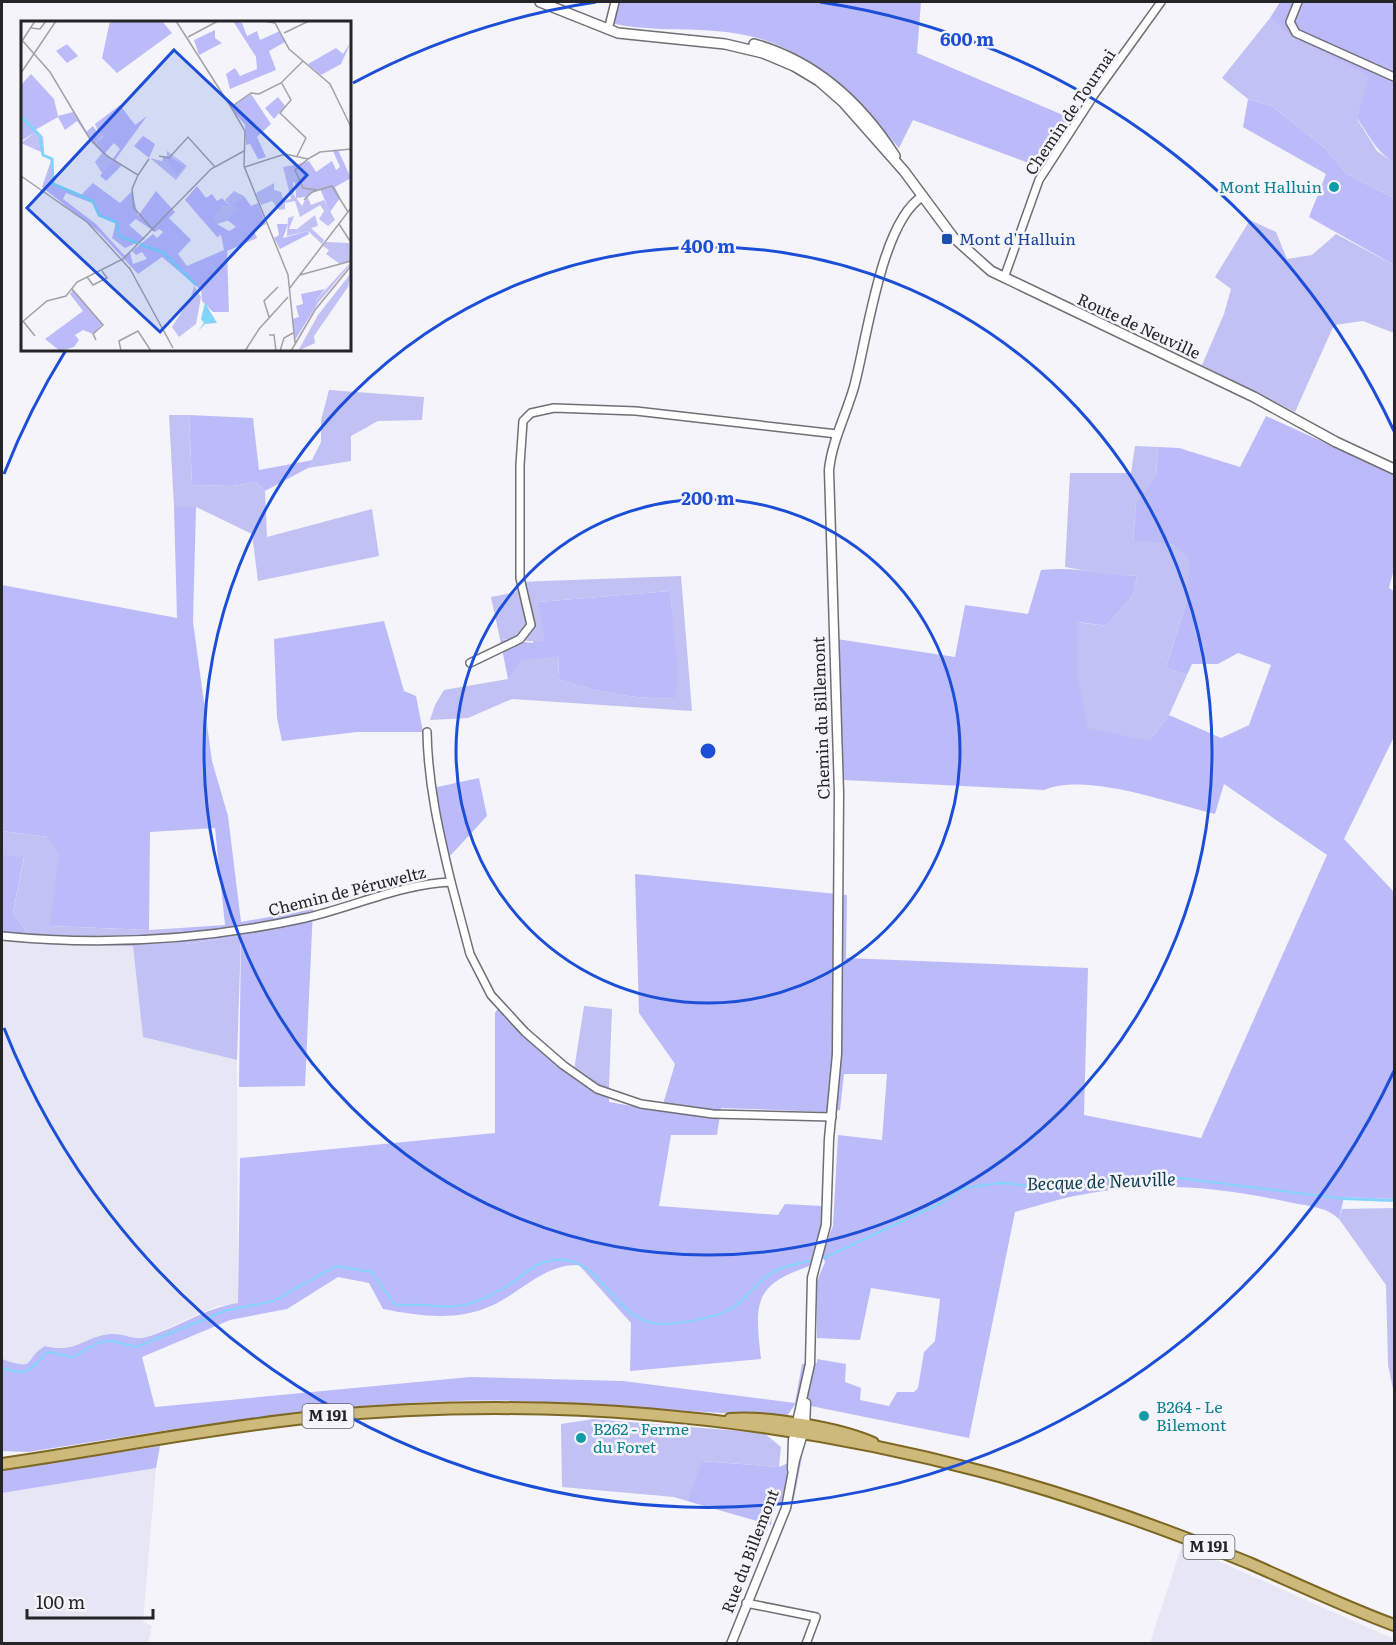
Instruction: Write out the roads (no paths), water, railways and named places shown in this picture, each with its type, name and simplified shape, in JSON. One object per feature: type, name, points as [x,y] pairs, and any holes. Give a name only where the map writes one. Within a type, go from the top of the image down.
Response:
[{"type":"main road","name":"Route de Neuville","points":[[540,2],[608,30],[639,36],[674,38],[686,35],[734,39],[766,47],[804,64],[830,81],[853,103],[888,145],[904,171],[961,245],[1004,278],[1254,397],[1336,442],[1395,469]]},
{"type":"main road","name":"M 191","points":[[2,1464],[240,1426],[403,1410],[543,1409],[706,1420],[800,1430],[985,1472],[1102,1508],[1214,1549],[1391,1624]]},
{"type":"main road","name":"M 191","points":[[2,1456],[39,1458]]},
{"type":"street","points":[[608,30],[615,2]]},
{"type":"street","name":"Chemin de Tournai","points":[[1004,278],[1039,180],[1094,95],[1161,2]]},
{"type":"street","points":[[1298,2],[1290,22],[1296,33],[1395,77]]},
{"type":"street","name":"Chemin du Billemont","points":[[818,1257],[827,1217],[837,1054],[840,880],[828,492],[830,461],[854,386],[884,263],[906,211],[923,196]]},
{"type":"street","points":[[470,663],[520,639],[531,625],[520,578],[520,465],[523,422],[531,413],[554,408],[636,411],[837,434]]},
{"type":"street","points":[[427,732],[428,772],[434,813],[451,882]]},
{"type":"street","name":"Chemin de Péruweltz","points":[[2,936],[98,940],[177,938],[303,918],[418,886],[451,882],[470,954],[491,995],[525,1032],[563,1065],[597,1089],[641,1104],[713,1114],[832,1117]]},
{"type":"street","name":"Rue du Billemont","points":[[731,1644],[786,1508],[807,1382],[812,1278],[818,1257]]},
{"type":"street","points":[[746,1603],[816,1617],[806,1644]]},
{"type":"waterway","name":"Becque de Neuville","points":[[824,1258],[943,1202],[963,1188],[1000,1183],[1045,1187],[1128,1178],[1171,1177],[1345,1199]]},
{"type":"waterway","name":"Becque de Neuville","points":[[2,1368],[23,1372],[32,1368],[47,1352],[73,1357],[99,1342],[112,1341],[136,1347],[225,1311],[273,1301],[336,1266],[372,1272],[394,1304],[449,1307],[468,1304],[486,1297],[547,1261],[570,1261],[584,1267],[596,1277],[630,1312],[644,1320],[659,1324],[698,1320],[727,1311],[773,1272],[810,1261]]},
{"type":"place","name":"Mont Halluin","points":[[1334,187]]},
{"type":"place","name":"Mont d'Halluin","points":[[947,239]]},
{"type":"place","name":"B264 - Le Bilemont","points":[[1144,1416]]},
{"type":"place","name":"B262 - Ferme du Foret","points":[[581,1438]]}]
